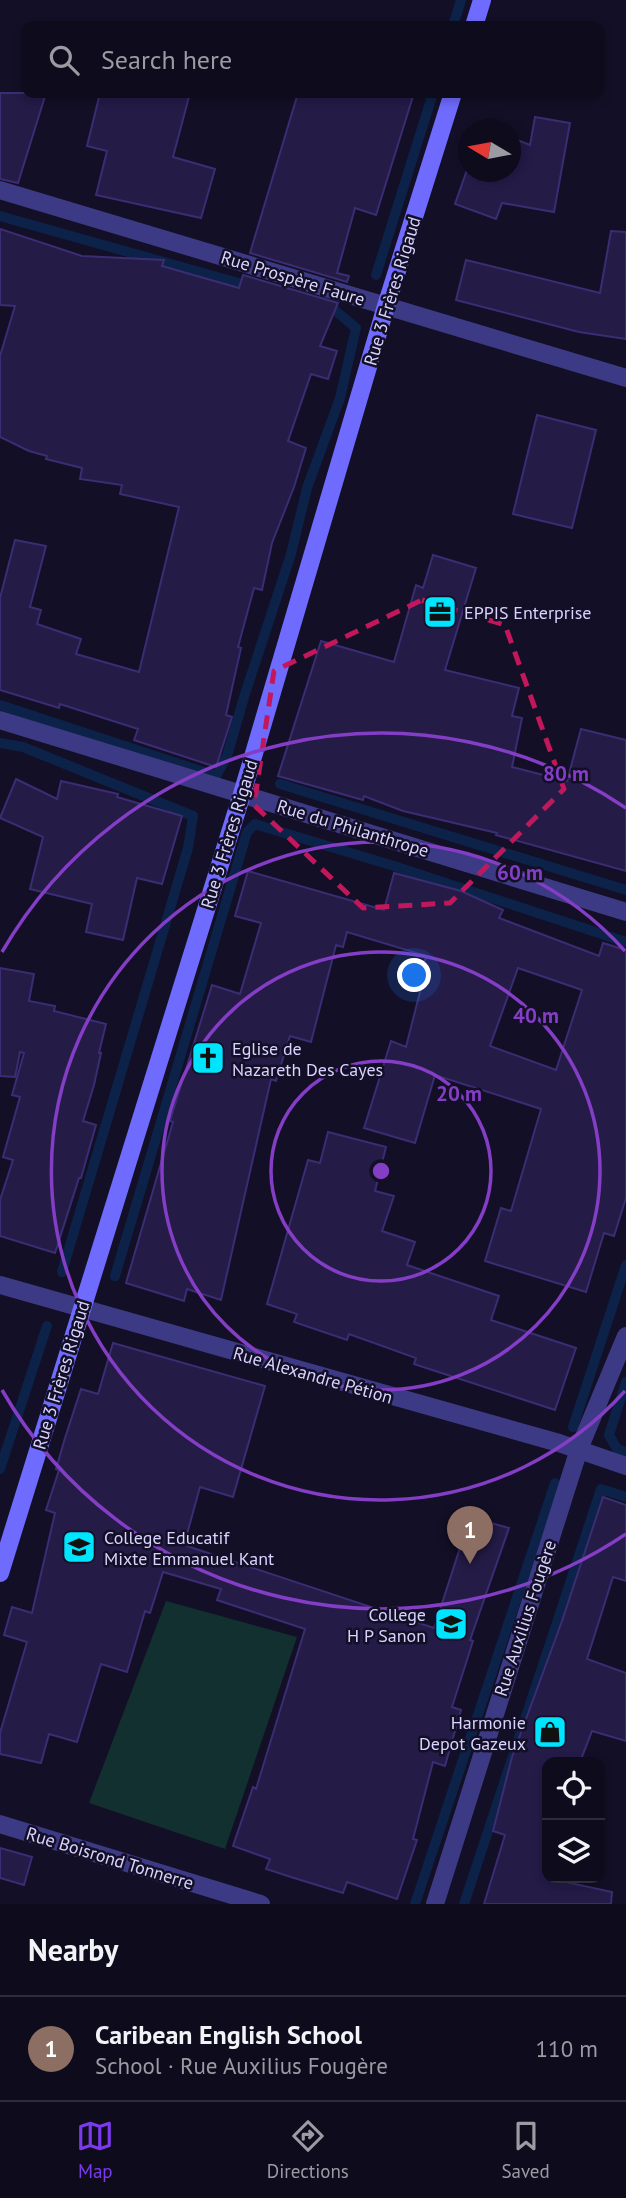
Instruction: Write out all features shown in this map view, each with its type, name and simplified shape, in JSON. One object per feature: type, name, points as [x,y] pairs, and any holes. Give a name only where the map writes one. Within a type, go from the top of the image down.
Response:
[{"type":"street","points":[[476,21],[482,0]]},
{"type":"street","name":"Rue 3 Frères Rigaud","points":[[0,1573],[242,794],[386,306],[451,98]]},
{"type":"street","name":"Rue Prospère Faure","points":[[0,190],[626,378]]},
{"type":"street","name":"Rue du Philanthrope","points":[[0,720],[626,912]]},
{"type":"street","name":"Rue Alexandre Pétion","points":[[0,1285],[579,1449],[626,1465]]},
{"type":"street","name":"Rue Auxilius Fougère","points":[[435,1904],[579,1449],[626,1336]]},
{"type":"street","name":"Rue Boisrond Tonnerre","points":[[0,1824],[261,1904]]},
{"type":"highlighted area","points":[[422,600],[505,625],[564,789],[450,903],[363,908],[254,805],[274,671]]},
{"type":"green space","points":[[166,1601],[297,1637],[225,1849],[89,1803]]},
{"type":"building","points":[[0,93],[21,93],[21,98],[44,98],[18,183],[0,179]]},
{"type":"building","points":[[99,98],[189,98],[173,157],[215,169],[201,218],[96,195],[107,151],[87,146]]},
{"type":"building","points":[[296,98],[412,98],[376,215],[355,208],[337,273],[349,276],[347,282],[250,253]]},
{"type":"building","points":[[535,117],[570,123],[554,212],[502,203],[496,219],[455,204],[463,182],[521,182],[521,141],[530,145]]},
{"type":"building","points":[[0,229],[82,256],[164,260],[162,266],[239,288],[243,275],[338,303],[320,346],[337,351],[328,379],[311,374],[288,441],[306,448],[272,543],[262,590],[254,588],[238,647],[241,648],[226,715],[232,717],[216,767],[134,740],[138,729],[60,704],[59,708],[0,690],[0,598],[15,540],[46,546],[30,607],[41,610],[37,624],[81,639],[76,654],[139,672],[179,507],[120,494],[122,485],[80,479],[82,468],[46,459],[47,456],[29,451],[0,437],[0,356],[15,306],[0,305]]},
{"type":"building","points":[[611,231],[626,232],[626,339],[579,332],[456,300],[466,260],[600,293]]},
{"type":"building","points":[[537,415],[596,430],[572,528],[513,514]]},
{"type":"building","points":[[433,555],[476,568],[445,670],[519,688],[512,716],[522,718],[512,767],[567,781],[581,729],[626,740],[626,871],[496,835],[497,833],[403,811],[364,796],[363,800],[278,776],[321,641],[394,662],[416,585],[423,588]]},
{"type":"building","points":[[16,779],[57,799],[61,781],[118,794],[117,797],[182,816],[162,884],[137,878],[123,940],[86,932],[92,904],[30,889],[43,837],[0,818]]},
{"type":"building","points":[[248,871],[384,910],[394,873],[461,891],[503,910],[499,918],[599,956],[603,943],[626,950],[626,1198],[614,1236],[604,1233],[586,1292],[485,1261],[501,1208],[511,1211],[541,1109],[435,1075],[415,1143],[364,1128],[391,1041],[406,1047],[426,968],[422,966],[427,956],[347,932],[343,947],[336,945],[311,1042],[290,1036],[276,1081],[271,1079],[221,1300],[187,1289],[184,1301],[126,1283],[173,1122],[170,1121],[212,985],[240,994],[261,923],[235,916]],"holes":[[[518,968],[582,990],[556,1070],[490,1046]]]},
{"type":"building","points":[[0,968],[34,974],[29,1001],[55,1006],[54,1011],[106,1024],[94,1085],[83,1121],[96,1125],[55,1253],[0,1236],[0,1200],[13,1160],[3,1157],[20,1097],[12,1095],[24,1053],[20,1052],[15,1077],[0,1076]]},
{"type":"building","points":[[328,1132],[386,1147],[375,1191],[394,1196],[382,1231],[415,1242],[407,1265],[499,1296],[491,1320],[576,1348],[555,1410],[414,1364],[416,1358],[349,1334],[347,1340],[294,1322],[297,1314],[267,1304],[308,1160],[320,1163]]},
{"type":"building","points":[[113,1343],[265,1386],[233,1497],[200,1487],[184,1545],[434,1628],[470,1517],[509,1528],[470,1640],[473,1641],[452,1707],[461,1710],[445,1766],[433,1762],[413,1839],[417,1840],[397,1899],[347,1882],[343,1893],[266,1869],[270,1859],[233,1846],[253,1787],[256,1789],[305,1629],[217,1600],[221,1589],[163,1572],[150,1613],[145,1611],[127,1672],[101,1664],[77,1742],[49,1734],[41,1763],[0,1754],[0,1733],[27,1642],[4,1635],[12,1607],[32,1613],[55,1513],[46,1510],[59,1470],[56,1469],[65,1438],[81,1389],[98,1394]]},
{"type":"building","points":[[603,1497],[626,1505],[626,1581],[613,1577],[587,1659],[626,1673],[626,1741],[592,1731],[582,1757],[542,1757],[542,1883],[570,1883],[612,1892],[611,1904],[484,1904],[505,1835],[493,1831],[512,1757],[562,1621]]},
{"type":"building","points":[[0,1848],[32,1857],[24,1885],[0,1878]]},
{"type":"waterway","points":[[455,21],[461,0]]},
{"type":"waterway","points":[[376,275],[431,98]]},
{"type":"waterway","points":[[0,216],[253,287]]},
{"type":"waterway","points":[[0,705],[216,776],[227,756],[291,554],[307,488],[340,398],[356,328],[324,301]]},
{"type":"waterway","points":[[0,743],[23,747],[193,816],[188,848],[62,1272]]},
{"type":"waterway","points":[[280,784],[626,890]]},
{"type":"waterway","points":[[115,1276],[247,832],[255,824],[394,866],[626,942]]},
{"type":"waterway","points":[[573,1427],[626,1265]]},
{"type":"waterway","points":[[0,1469],[47,1326]]},
{"type":"waterway","points":[[626,1382],[609,1435],[617,1449],[626,1452]]},
{"type":"waterway","points":[[415,1904],[555,1483]]},
{"type":"waterway","points":[[464,1904],[601,1489],[626,1497]]},
{"type":"place","name":"EPPIS Enterprise","points":[[440,612]]},
{"type":"place","name":"Eglise de Nazareth Des Cayes","points":[[208,1058]]},
{"type":"place","name":"College Educatif Mixte Emmanuel Kant","points":[[79,1547]]},
{"type":"place","name":"Caribean English School","points":[[470,1564]]},
{"type":"place","name":"College H P Sanon","points":[[451,1624]]},
{"type":"place","name":"Harmonie Depot Gazeux","points":[[550,1732]]}]
